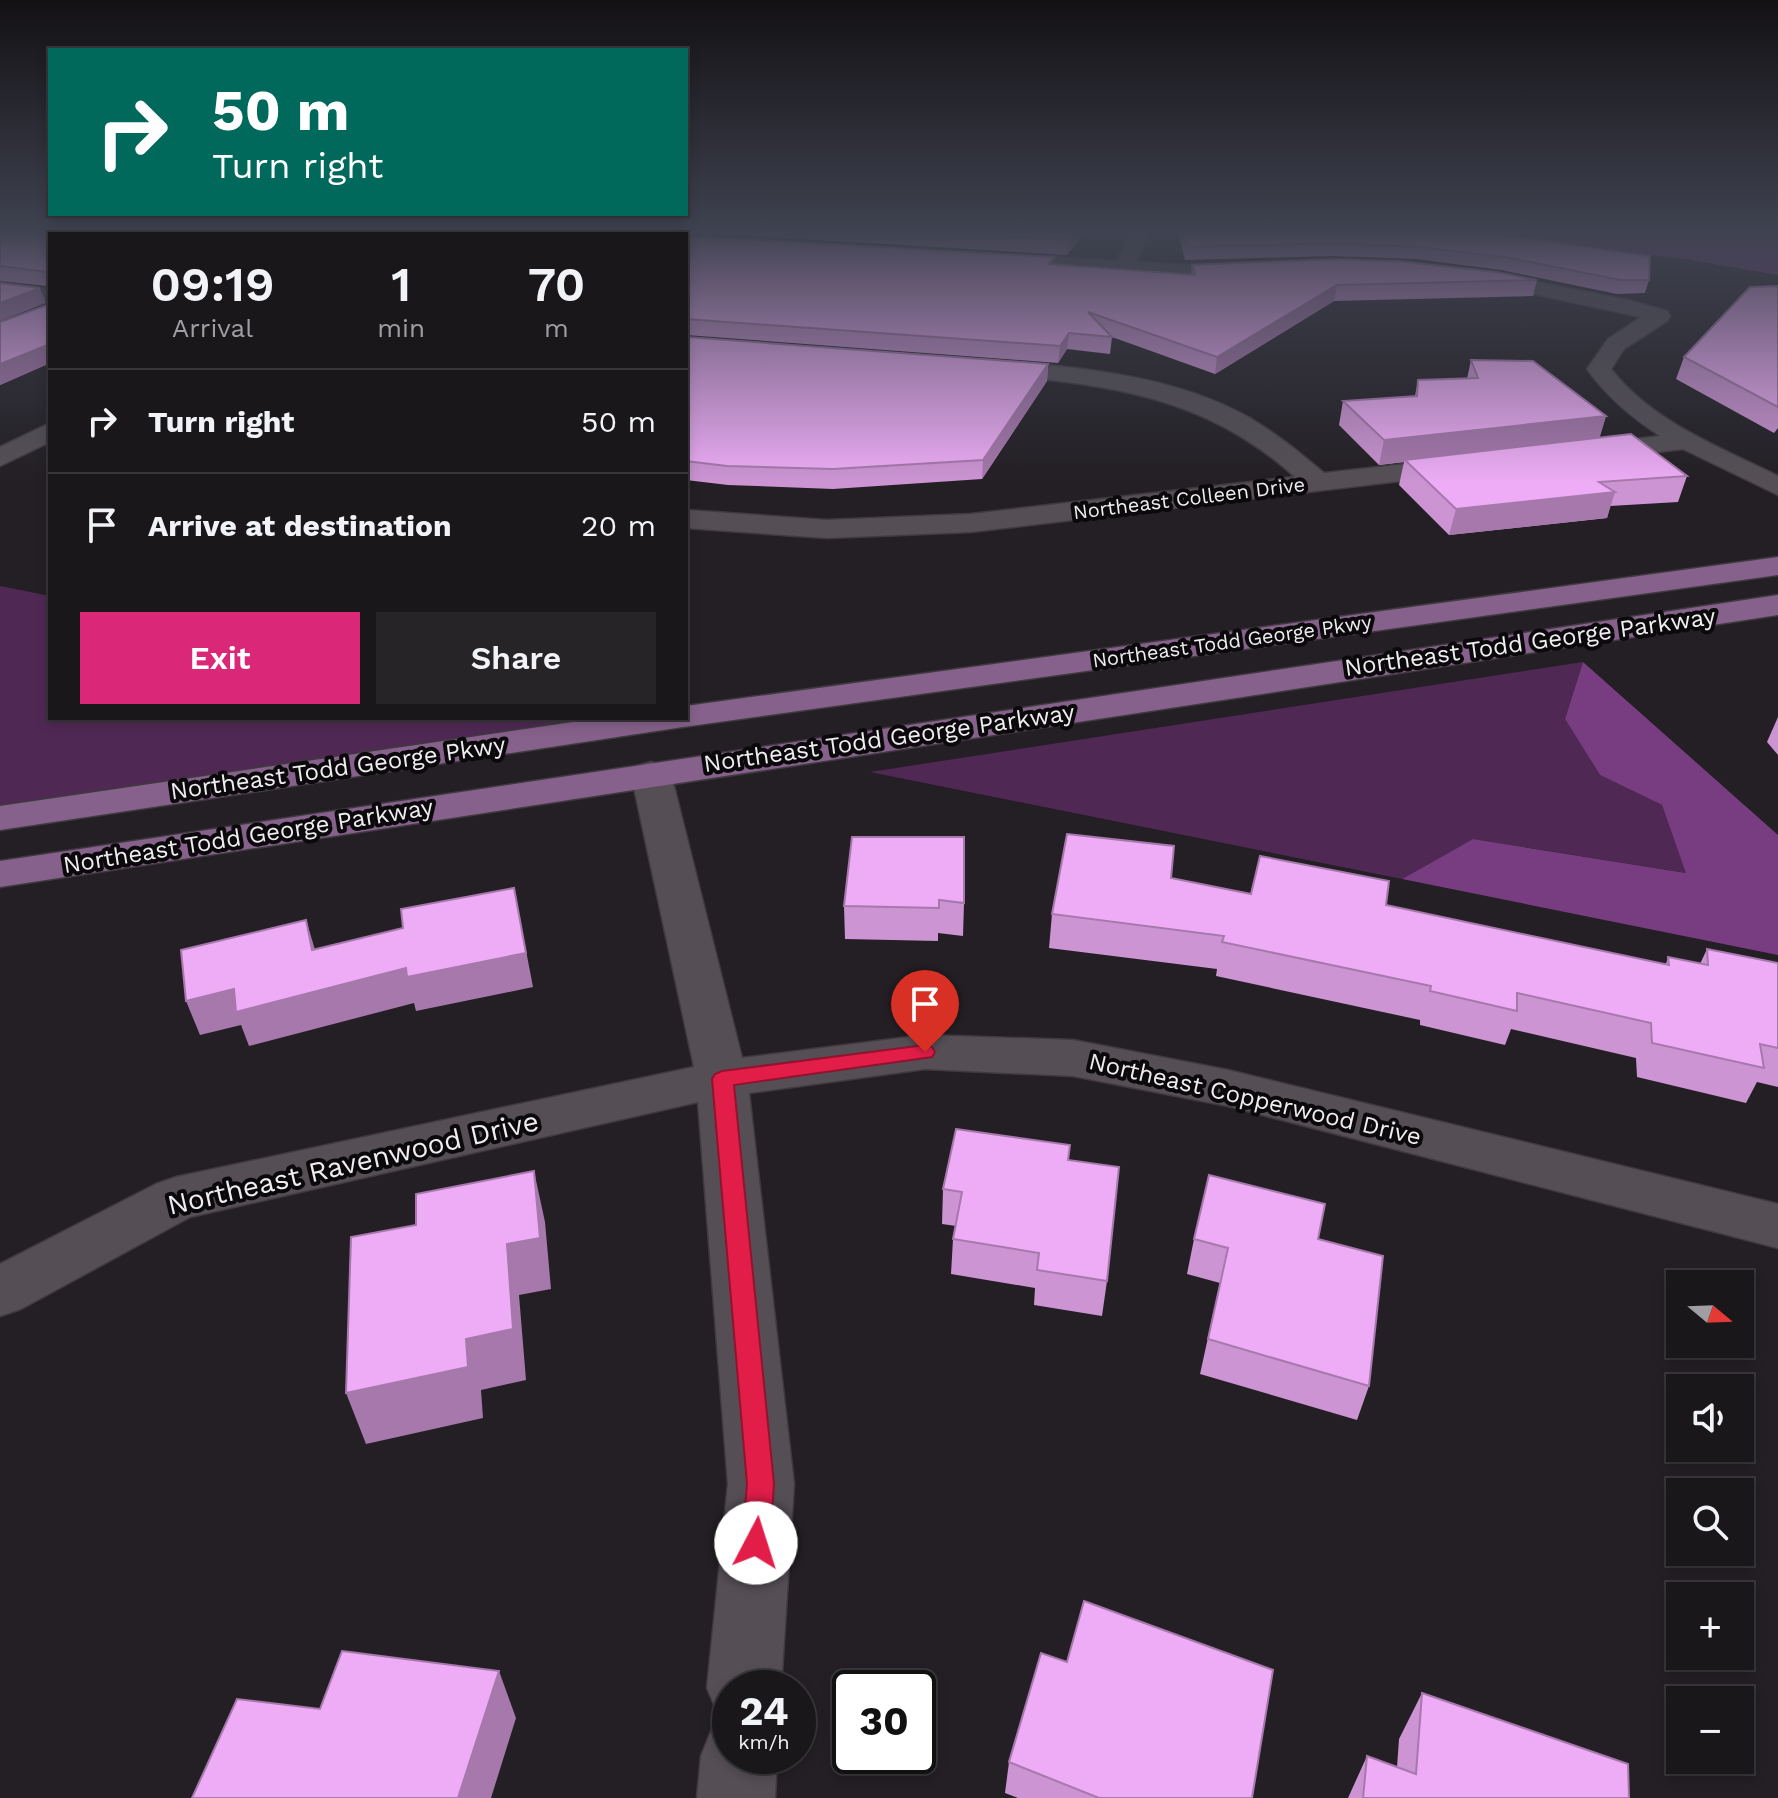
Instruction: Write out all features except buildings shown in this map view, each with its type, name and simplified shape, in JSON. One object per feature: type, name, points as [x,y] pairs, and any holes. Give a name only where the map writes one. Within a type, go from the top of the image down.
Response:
[{"type":"main road","name":"Northeast Todd George Pkwy","points":[[688,717],[1778,566]]},
{"type":"main road","name":"Northeast Todd George Parkway","points":[[0,874],[1778,605]]},
{"type":"main road","name":"Northeast Todd George Pkwy","points":[[0,818],[662,720]]},
{"type":"street","points":[[1651,314],[1659,316],[1614,345],[1599,369],[1611,389],[1639,410],[1690,440],[1778,487]]},
{"type":"street","points":[[967,365],[1046,371],[1125,383],[1200,404],[1269,441],[1318,483]]},
{"type":"street","points":[[2,456],[48,432]]},
{"type":"street","points":[[1566,454],[1690,440]]},
{"type":"street","points":[[2,456],[48,459]]},
{"type":"street","name":"Northeast Colleen Drive","points":[[688,519],[766,527],[888,529],[1076,512],[1488,463]]},
{"type":"street","points":[[651,774],[722,1079],[761,1484],[746,1670]]},
{"type":"street","name":"Northeast Copperwood Drive","points":[[722,1079],[925,1052],[1073,1058],[1228,1088],[1778,1226]]},
{"type":"street","name":"Northeast Ravenwood Drive","points":[[0,1292],[176,1199],[722,1079]]},
{"type":"street","points":[[736,1798],[738,1774]]},
{"type":"shaded area","points":[[0,586],[48,596],[48,720],[641,720],[0,814]]},
{"type":"shaded area","points":[[1583,662],[1565,719],[1600,775],[1662,805],[1687,873],[1473,839],[1402,879],[870,772]]},
{"type":"shaded area","points":[[1583,662],[1778,835],[1778,955],[1402,879],[1473,839],[1686,873],[1662,805],[1600,775],[1565,719]]},
{"type":"route","points":[[756,1543],[761,1484],[722,1079],[925,1052]]}]
